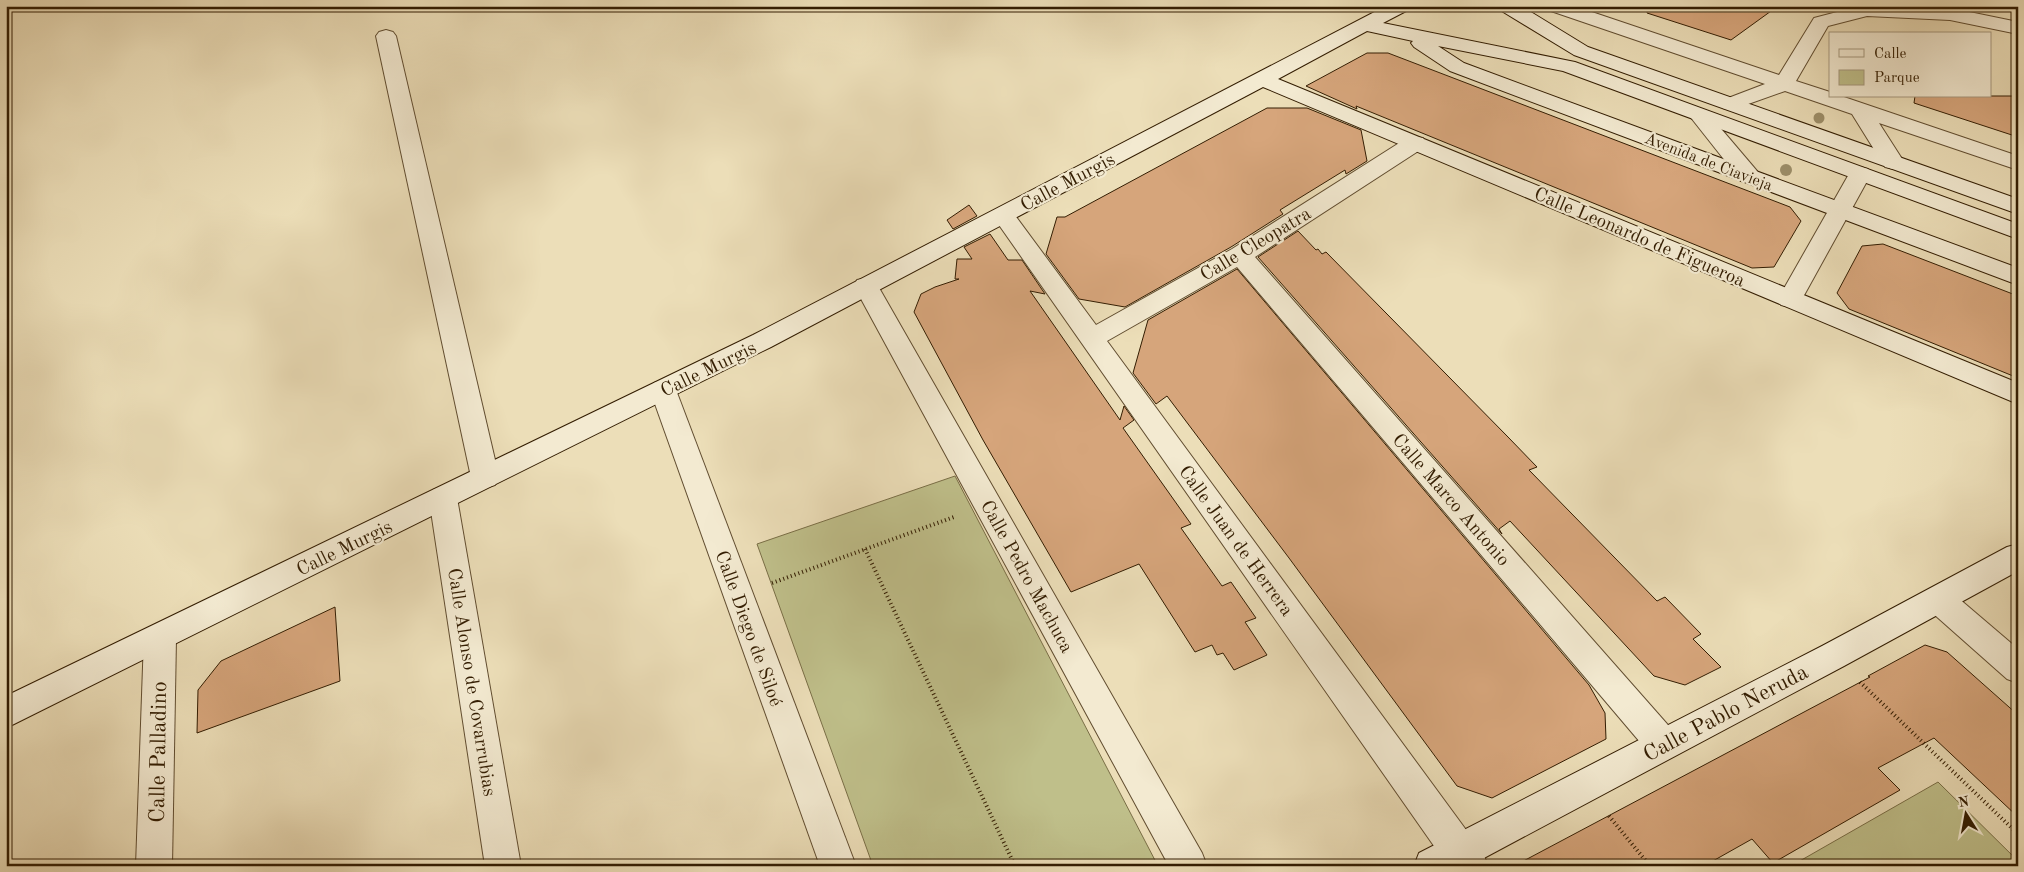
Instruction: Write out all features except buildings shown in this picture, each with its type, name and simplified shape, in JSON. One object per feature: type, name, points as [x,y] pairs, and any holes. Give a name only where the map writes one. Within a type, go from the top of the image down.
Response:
[{"type":"street","name":"Calle Murgis","points":[[6,714],[762,341],[1401,6]]},
{"type":"street","points":[[1507,6],[1581,51],[2018,207]]},
{"type":"street","points":[[1556,6],[2018,163]]},
{"type":"street","points":[[1730,104],[1784,84],[1821,22],[1867,10],[1950,14],[2018,28]]},
{"type":"street","name":"Avenida de Ciavieja","points":[[1364,25],[1568,66],[2018,232]]},
{"type":"street","name":"Avenida de Ciavieja","points":[[1407,34],[1457,67],[2018,277]]},
{"type":"street","points":[[386,36],[485,478]]},
{"type":"street","name":"Calle Leonardo de Figueroa","points":[[1262,79],[2018,394]]},
{"type":"street","points":[[1860,110],[1893,162]]},
{"type":"street","points":[[1699,115],[1749,176]]},
{"type":"street","name":"Calle Cleopatra","points":[[1091,339],[1240,254],[1415,143]]},
{"type":"street","points":[[1790,299],[1860,174]]},
{"type":"street","name":"Calle Juan de Herrera","points":[[1003,215],[1465,858]]},
{"type":"street","name":"Calle Marco Antonio","points":[[1240,254],[1663,744]]},
{"type":"street","name":"Calle Pedro Machuca","points":[[866,286],[1189,866]]},
{"type":"street","name":"Calle Diego de Siloé","points":[[663,390],[838,866]]},
{"type":"street","name":"Calle Alonso de Covarrubias","points":[[443,498],[503,866]]},
{"type":"street","name":"Calle Pablo Neruda","points":[[1432,866],[1465,858],[1585,786],[1939,600],[2018,556]]},
{"type":"street","points":[[1939,600],[2018,669]]},
{"type":"street","name":"Calle Palladino","points":[[154,866],[160,638]]},
{"type":"path","points":[[738,595],[988,505]]},
{"type":"path","points":[[865,549],[1015,866]]},
{"type":"path","points":[[1833,656],[2018,834]]},
{"type":"path","points":[[1585,786],[1650,866]]},
{"type":"green space","points":[[955,476],[1158,866],[873,866],[757,544]]},
{"type":"green space","points":[[1938,782],[2018,861],[2018,866],[1791,866]]}]
